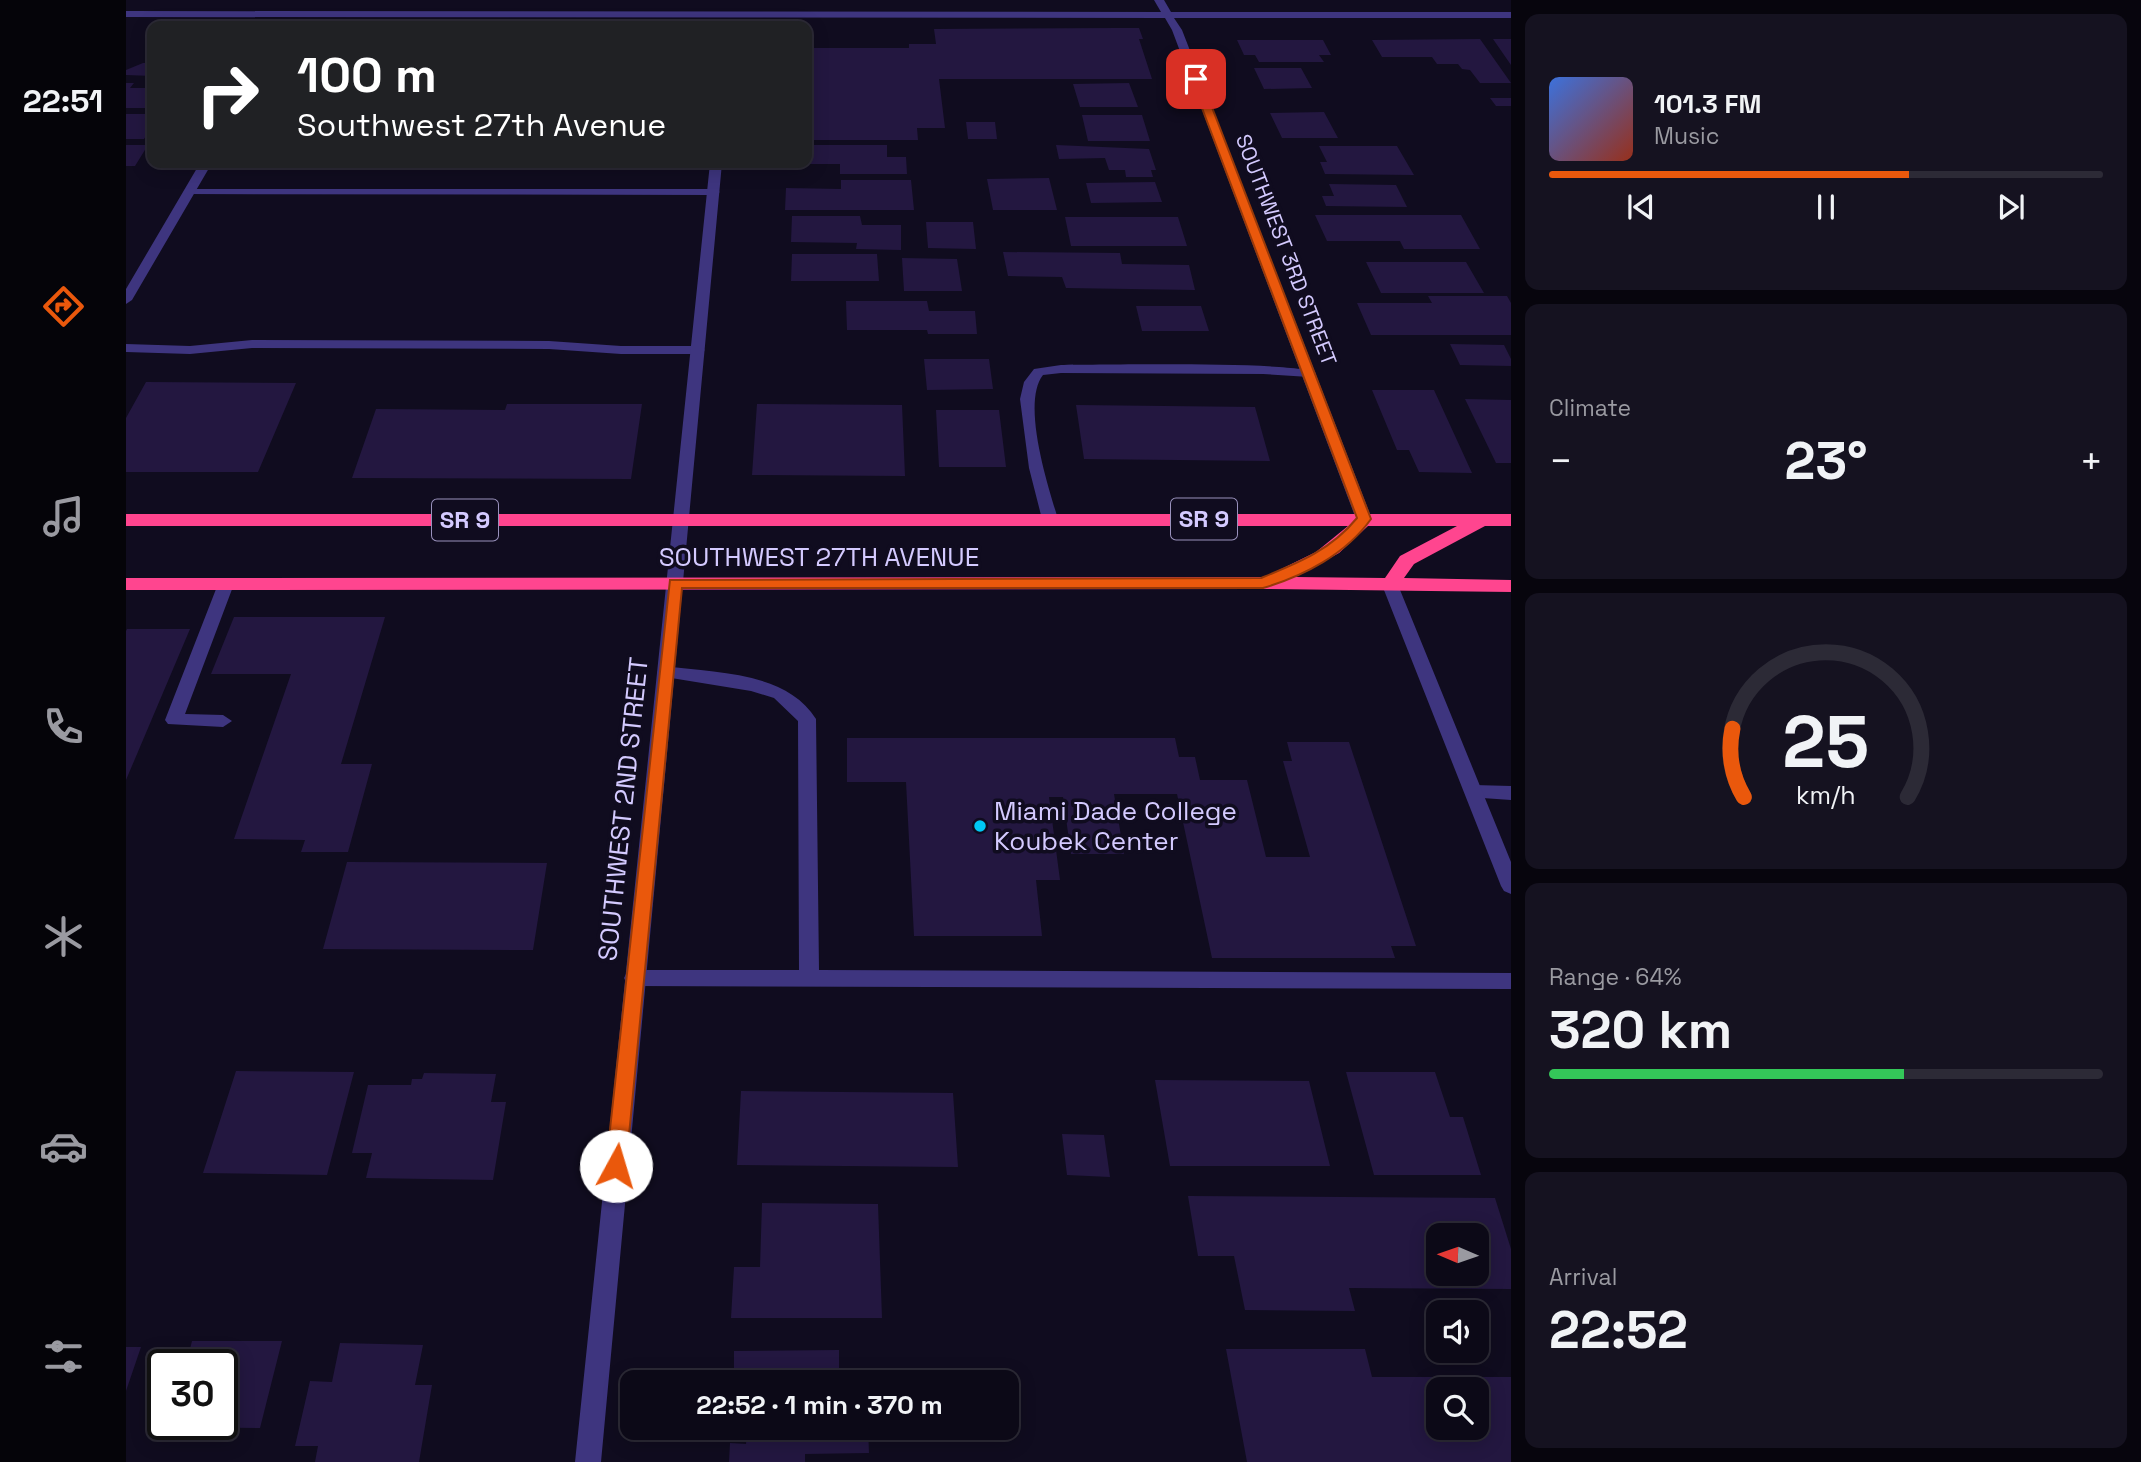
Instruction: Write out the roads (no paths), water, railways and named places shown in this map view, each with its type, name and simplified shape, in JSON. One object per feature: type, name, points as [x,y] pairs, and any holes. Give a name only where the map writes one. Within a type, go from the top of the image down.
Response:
[{"type":"highway","points":[[1263,583],[1326,554],[1347,540],[1364,519]]},
{"type":"highway","points":[[1390,585],[1407,560],[1482,519]]},
{"type":"highway","name":"SOUTHWEST 27TH AVENUE","points":[[126,520],[1511,520]]},
{"type":"highway","name":"SOUTHWEST 27TH AVENUE","points":[[126,584],[1263,583],[1511,586]]},
{"type":"street","name":"SOUTHWEST 3RD STREET","points":[[1159,0],[1177,30],[1364,519]]},
{"type":"street","points":[[290,21],[294,13]]},
{"type":"street","points":[[126,14],[1511,15]]},
{"type":"street","points":[[729,21],[730,14]]},
{"type":"street","points":[[126,300],[203,168]]},
{"type":"street","name":"SOUTHWEST 2ND STREET","points":[[588,1462],[716,168]]},
{"type":"street","points":[[189,192],[714,192]]},
{"type":"street","points":[[126,348],[190,350],[266,344],[549,345],[621,350],[698,350]]},
{"type":"street","points":[[1050,519],[1036,468],[1027,398],[1031,382],[1039,372],[1061,369],[1263,370],[1309,373]]},
{"type":"street","points":[[223,721],[174,720],[226,584]]},
{"type":"street","points":[[1390,585],[1511,886]]},
{"type":"street","points":[[665,672],[762,688],[780,694],[807,719],[809,980]]},
{"type":"street","points":[[1474,792],[1511,793]]},
{"type":"street","points":[[634,978],[1511,981]]},
{"type":"place","name":"Miami Dade College Koubek Center","points":[[980,826]]}]
